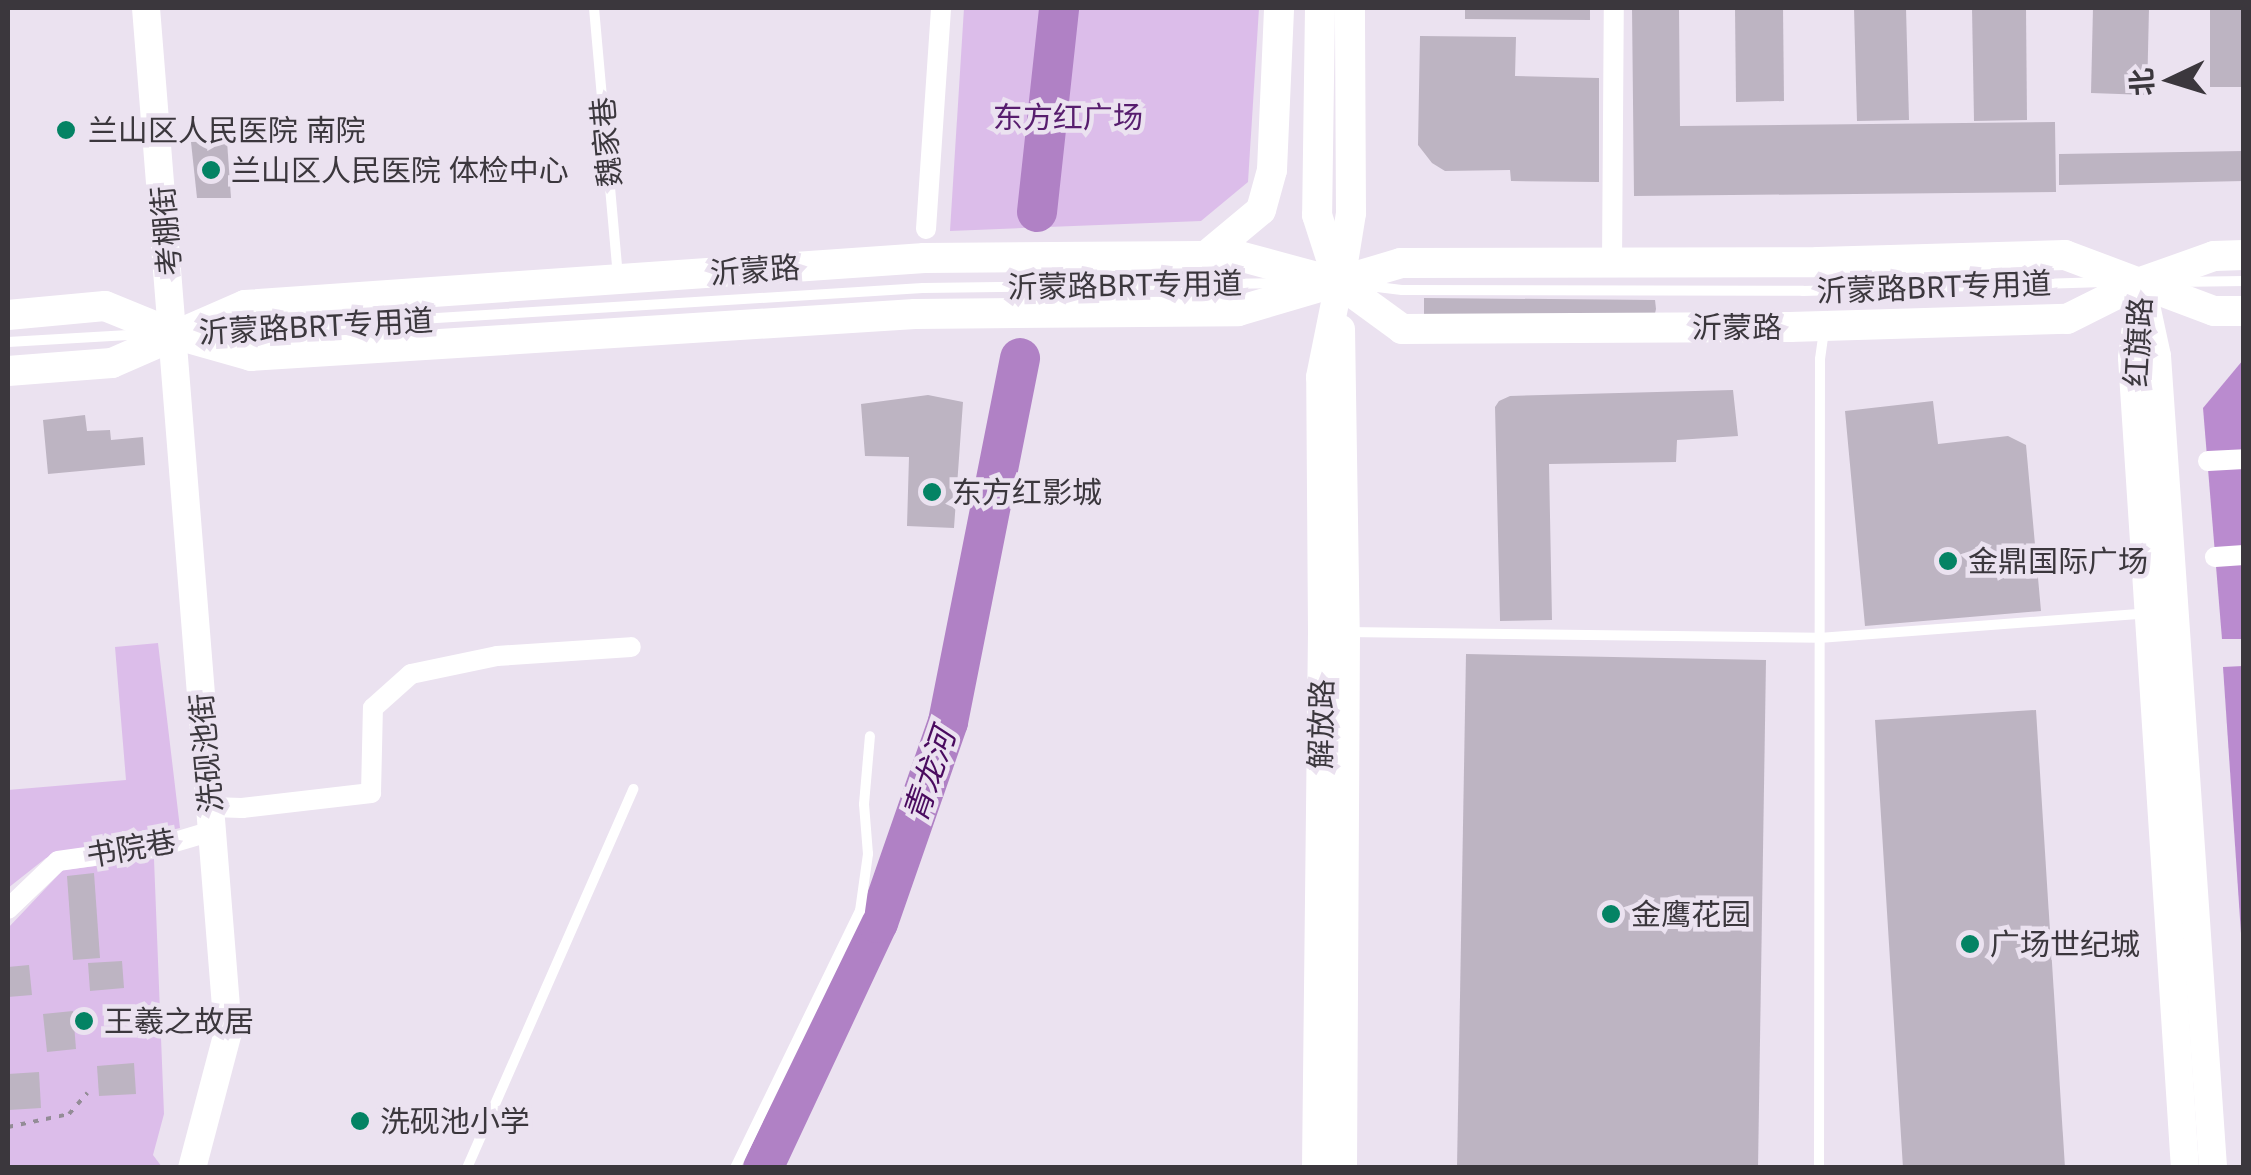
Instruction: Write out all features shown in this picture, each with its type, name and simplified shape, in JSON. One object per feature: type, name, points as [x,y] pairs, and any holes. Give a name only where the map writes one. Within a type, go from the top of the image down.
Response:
[{"type":"main road","points":[[1208,254],[1261,210],[1269,183],[1279,8]]},
{"type":"main road","name":"解放路","points":[[1320,8],[1317,214],[1339,282]]},
{"type":"main road","name":"解放路","points":[[1339,282],[1351,213],[1350,8]]},
{"type":"main road","name":"沂蒙路","points":[[8,315],[105,306],[174,334],[251,356],[705,325],[998,313],[1238,311],[1401,263],[1612,264],[2065,255],[2214,311],[2244,310]]},
{"type":"main road","name":"沂蒙路","points":[[8,372],[112,362],[245,305],[924,258],[1239,256],[1339,282],[1402,329],[1826,326],[2067,319],[2141,282],[2214,256],[2244,256]]},
{"type":"street","name":"考棚街","points":[[146,8],[174,334]]},
{"type":"street","points":[[926,229],[940,8]]},
{"type":"street","points":[[1612,264],[1614,8]]},
{"type":"street","name":"解放路","points":[[1339,282],[1360,378],[1359,489],[1344,540],[1344,1168]]},
{"type":"street","name":"解放路","points":[[1316,1168],[1322,635],[1320,377],[1339,282]]},
{"type":"street","name":"红旗路","points":[[2141,282],[2132,358],[2185,1168]]},
{"type":"street","name":"红旗路","points":[[2141,282],[2157,356],[2213,1168]]},
{"type":"street","name":"洗砚池街","points":[[174,334],[228,1032],[192,1168]]},
{"type":"street","points":[[2208,460],[2244,459]]},
{"type":"street","points":[[2216,557],[2244,554]]},
{"type":"street","name":"书院巷","points":[[8,909],[58,861],[158,846],[242,808],[372,793],[373,708],[411,674],[497,656],[631,647]]},
{"type":"lane","name":"魏家巷","points":[[594,8],[619,278]]},
{"type":"lane","name":"沂蒙路BRT专用道","points":[[8,342],[923,288],[1339,282],[1402,290],[1803,291],[2244,281]]},
{"type":"lane","points":[[1819,1168],[1820,359],[1826,326]]},
{"type":"lane","points":[[1346,632],[1820,638],[2149,613]]},
{"type":"lane","points":[[735,1168],[860,911],[868,854],[864,804],[870,736]]},
{"type":"lane","points":[[467,1168],[633,789]]},
{"type":"path","points":[[8,1127],[69,1114],[87,1093]]},
{"type":"green space","name":"东方红广场","points":[[964,8],[1259,8],[1248,182],[1201,221],[950,231]]},
{"type":"green space","points":[[158,643],[180,828],[46,858],[8,888],[8,790],[126,780],[115,647]]},
{"type":"green space","name":"王羲之故居","points":[[154,859],[164,1114],[153,1155],[162,1167],[8,1167],[8,928],[63,870]]},
{"type":"shaded area","points":[[2243,360],[2243,639],[2222,639],[2203,408]]},
{"type":"shaded area","points":[[2244,666],[2243,963],[2223,667]]},
{"type":"building","points":[[1465,8],[1590,8],[1590,20],[1465,19]]},
{"type":"building","points":[[1632,8],[1679,8],[1680,126],[2055,122],[2056,192],[1634,196]]},
{"type":"building","points":[[1735,8],[1783,8],[1784,101],[1736,102]]},
{"type":"building","points":[[1854,8],[1906,8],[1909,120],[1857,121]]},
{"type":"building","points":[[1972,8],[2026,8],[2027,120],[1974,121]]},
{"type":"building","points":[[2093,8],[2149,8],[2147,95],[2091,93]]},
{"type":"building","points":[[2210,8],[2244,8],[2244,87],[2210,87]]},
{"type":"building","points":[[1420,36],[1516,37],[1515,76],[1599,78],[1599,182],[1511,181],[1510,170],[1445,171],[1432,163],[1418,145]]},
{"type":"building","name":"兰山区人民医院 体检中心","points":[[227,141],[231,198],[197,198],[191,142]]},
{"type":"building","points":[[2244,151],[2244,181],[2059,185],[2059,154]]},
{"type":"building","points":[[1071,268],[1238,269],[1239,273],[1237,278],[1071,280]]},
{"type":"building","points":[[1424,298],[1655,300],[1656,309],[1654,318],[1424,318]]},
{"type":"building","points":[[1733,390],[1738,436],[1677,440],[1676,462],[1549,464],[1552,620],[1500,621],[1495,407],[1499,401],[1510,396]]},
{"type":"building","name":"东方红影城","points":[[928,395],[963,402],[954,528],[907,526],[909,457],[865,456],[861,404]]},
{"type":"building","name":"金鼎国际广场","points":[[1933,401],[1938,444],[2008,436],[2026,445],[2041,611],[1865,626],[1845,411]]},
{"type":"building","points":[[85,415],[87,431],[110,430],[111,440],[143,437],[145,465],[48,474],[43,420]]},
{"type":"building","name":"金鹰花园","points":[[1466,654],[1766,660],[1758,1168],[1457,1168]]},
{"type":"building","name":"广场世纪城","points":[[2036,710],[2065,1168],[1903,1168],[1875,720]]},
{"type":"building","points":[[94,873],[100,958],[73,960],[67,876]]},
{"type":"building","points":[[122,961],[124,988],[90,991],[88,963]]},
{"type":"building","points":[[29,965],[32,995],[8,997],[8,967]]},
{"type":"building","points":[[73,1011],[76,1049],[47,1052],[43,1014]]},
{"type":"building","points":[[134,1063],[136,1094],[99,1096],[97,1066]]},
{"type":"building","points":[[39,1072],[41,1108],[9,1110],[8,1074]]},
{"type":"waterway","name":"青龙河","points":[[1037,212],[1059,8]]},
{"type":"waterway","name":"青龙河","points":[[763,1168],[878,923],[948,722],[1020,358]]},
{"type":"place","name":"兰山区人民医院 南院","points":[[66,130]]},
{"type":"place","name":"兰山区人民医院 体检中心","points":[[211,170]]},
{"type":"place","name":"东方红影城","points":[[932,492]]},
{"type":"place","name":"金鼎国际广场","points":[[1948,561]]},
{"type":"place","name":"金鹰花园","points":[[1611,914]]},
{"type":"place","name":"广场世纪城","points":[[1970,944]]},
{"type":"place","name":"王羲之故居","points":[[84,1021]]},
{"type":"place","name":"洗砚池小学","points":[[360,1121]]}]
